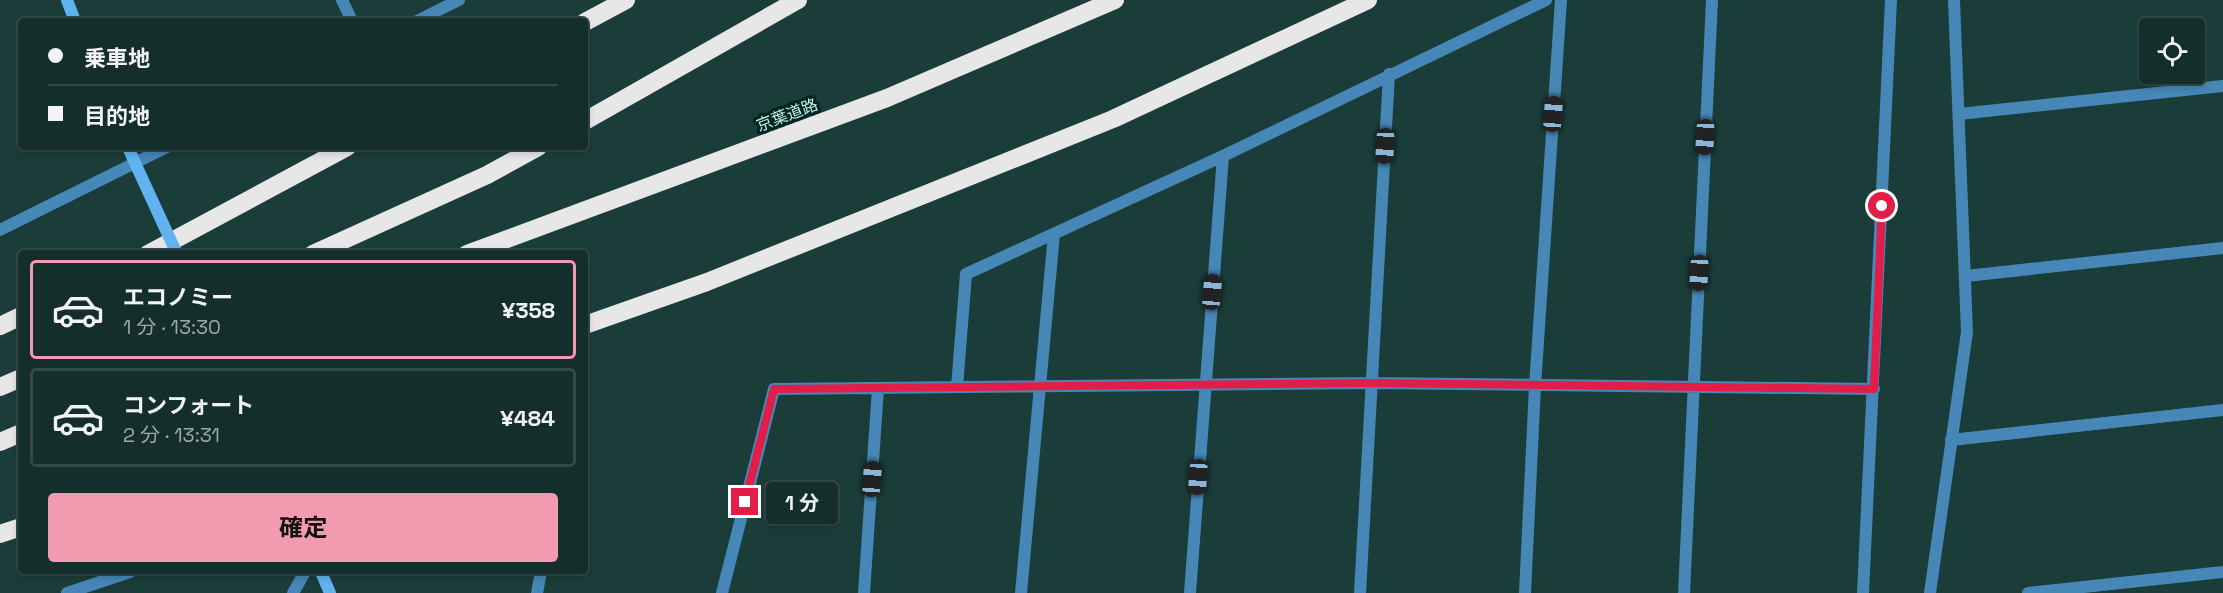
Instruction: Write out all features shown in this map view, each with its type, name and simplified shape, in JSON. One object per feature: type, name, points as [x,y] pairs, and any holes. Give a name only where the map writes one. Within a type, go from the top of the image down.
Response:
[{"type":"highway","points":[[588,20],[626,0]]},
{"type":"highway","points":[[588,119],[798,0]]},
{"type":"highway","name":"京葉道路","points":[[478,250],[886,98],[1116,0]]},
{"type":"highway","points":[[588,324],[707,282],[1113,119],[1368,0]]},
{"type":"highway","points":[[155,250],[341,150]]},
{"type":"highway","points":[[322,250],[487,175],[532,150]]},
{"type":"highway","points":[[0,326],[18,317]]},
{"type":"highway","points":[[0,387],[18,379]]},
{"type":"highway","points":[[0,442],[18,434]]},
{"type":"highway","points":[[0,534],[18,528]]},
{"type":"street","points":[[66,0],[74,18]]},
{"type":"street","points":[[342,0],[350,18]]},
{"type":"street","points":[[423,18],[459,0]]},
{"type":"street","points":[[957,387],[966,274],[1223,156],[1546,0]]},
{"type":"street","points":[[1525,593],[1535,386],[1561,0]]},
{"type":"street","points":[[1684,593],[1712,0]]},
{"type":"street","points":[[1863,593],[1891,0]]},
{"type":"street","points":[[1930,593],[1967,332],[1954,0]]},
{"type":"street","points":[[1360,593],[1389,74]]},
{"type":"street","points":[[1959,114],[2223,86]]},
{"type":"street","points":[[129,150],[175,250]]},
{"type":"street","points":[[0,230],[161,150]]},
{"type":"street","points":[[1190,593],[1223,156]]},
{"type":"street","points":[[1021,593],[1054,234]]},
{"type":"street","points":[[1966,276],[2223,248]]},
{"type":"street","points":[[722,593],[774,389],[1371,383],[1874,389]]},
{"type":"street","points":[[864,593],[878,388]]},
{"type":"street","points":[[1951,440],[2223,410]]},
{"type":"street","points":[[2028,593],[2223,572]]},
{"type":"street","points":[[67,593],[124,574]]},
{"type":"street","points":[[293,593],[304,574]]},
{"type":"street","points":[[322,574],[330,593]]},
{"type":"street","points":[[537,593],[541,574]]},
{"type":"route","points":[[745,502],[774,389],[1371,383],[1874,389],[1882,206]]}]
